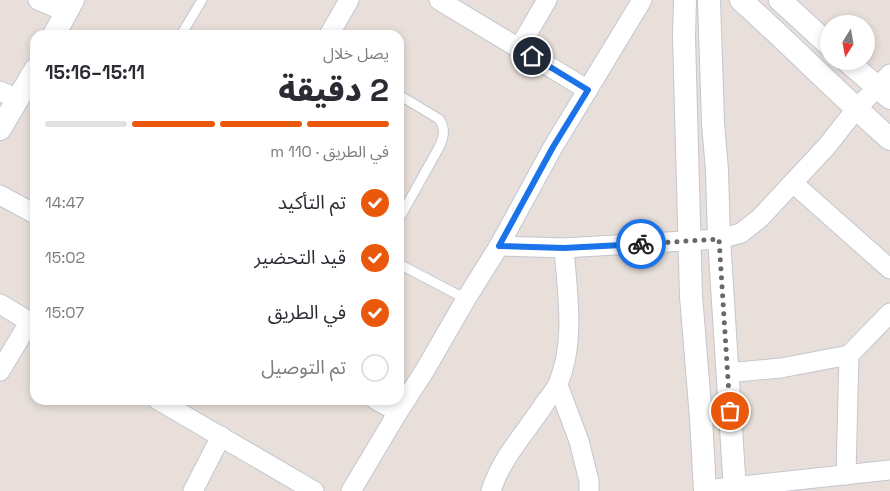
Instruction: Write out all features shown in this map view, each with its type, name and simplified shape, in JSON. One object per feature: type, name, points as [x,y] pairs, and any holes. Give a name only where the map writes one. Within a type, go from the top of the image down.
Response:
[{"type":"street","points":[[38,0],[69,6],[57,30]]},
{"type":"street","points":[[332,30],[349,0]]},
{"type":"street","points":[[440,0],[588,90]]},
{"type":"street","points":[[520,48],[546,0]]},
{"type":"street","points":[[404,403],[499,246],[553,147],[642,0]]},
{"type":"street","points":[[685,0],[684,36],[691,296],[705,490],[735,489],[890,470]]},
{"type":"street","points":[[709,0],[719,239],[735,489]]},
{"type":"street","points":[[741,0],[890,139]]},
{"type":"street","points":[[787,3],[820,36]]},
{"type":"street","points":[[499,246],[564,248],[719,239],[741,233],[760,218],[793,183],[827,146],[856,109],[886,87],[860,70]]},
{"type":"street","points":[[0,129],[9,95],[30,75]]},
{"type":"street","points":[[793,183],[890,269]]},
{"type":"street","points":[[0,195],[30,211]]},
{"type":"street","points":[[491,491],[510,453],[558,385],[569,334],[564,248]]},
{"type":"street","points":[[0,304],[30,322]]},
{"type":"street","points":[[727,373],[781,368],[849,355],[890,313]]},
{"type":"street","points":[[0,371],[30,326]]},
{"type":"street","points":[[846,475],[849,355]]},
{"type":"street","points":[[558,385],[579,441],[589,481],[589,491]]},
{"type":"street","points":[[167,405],[314,491]]},
{"type":"street","points":[[385,405],[398,412]]},
{"type":"street","points":[[351,491],[402,405]]},
{"type":"street","points":[[193,491],[221,436]]},
{"type":"lane","points":[[184,30],[202,0]]},
{"type":"lane","points":[[404,98],[439,119],[443,124],[444,131],[443,140],[404,201]]},
{"type":"lane","points":[[404,267],[466,299]]},
{"type":"way so far","points":[[641,244],[719,239],[730,411]]},
{"type":"route","points":[[532,56],[588,90],[553,147],[499,246],[564,248],[641,244]]}]
